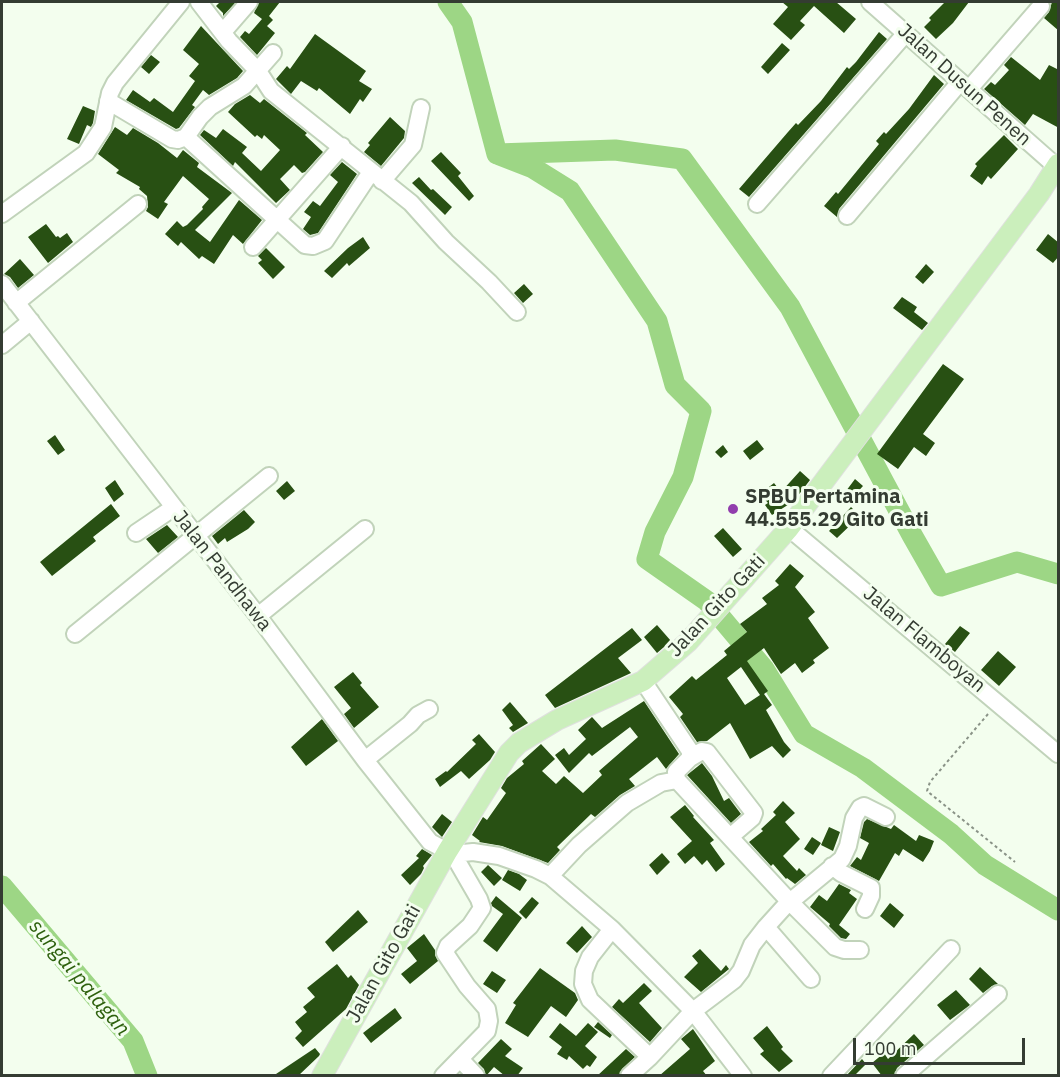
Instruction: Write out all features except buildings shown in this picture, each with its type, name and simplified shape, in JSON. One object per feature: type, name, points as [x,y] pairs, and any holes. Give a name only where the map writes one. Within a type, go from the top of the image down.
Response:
[{"type":"main road","name":"Jalan Gito Gati","points":[[322,1076],[501,763],[519,743],[557,720],[643,681],[688,642],[789,528],[1058,167]]},
{"type":"street","points":[[2,214],[86,153],[103,127],[108,101],[115,83],[181,2]]},
{"type":"street","points":[[199,2],[244,59],[258,71],[271,91],[411,203],[446,242],[517,312]]},
{"type":"street","points":[[223,32],[249,2]]},
{"type":"street","name":"Jalan Dusun Penen","points":[[870,2],[1058,167]]},
{"type":"street","points":[[847,216],[964,86],[1041,6]]},
{"type":"street","points":[[757,204],[906,33]]},
{"type":"street","points":[[108,101],[172,139],[178,140],[186,137],[210,107],[244,86],[273,53]]},
{"type":"street","points":[[186,137],[305,245],[320,245],[377,176],[413,145],[421,108]]},
{"type":"street","points":[[254,247],[342,146]]},
{"type":"street","points":[[16,303],[138,204]]},
{"type":"street","name":"Jalan Pandhawa","points":[[2,284],[258,616],[365,760],[430,842],[450,853]]},
{"type":"street","points":[[2,345],[31,321]]},
{"type":"street","points":[[75,634],[269,476]]},
{"type":"street","points":[[136,533],[173,508]]},
{"type":"street","name":"Jalan Flamboyan","points":[[789,528],[1059,754]]},
{"type":"street","points":[[258,616],[364,529]]},
{"type":"street","points":[[643,681],[690,751],[690,758]]},
{"type":"street","points":[[365,760],[418,715],[429,709]]},
{"type":"street","points":[[730,837],[752,818],[754,813],[708,752],[702,751],[690,758],[676,772],[677,780],[790,902],[835,947],[844,950],[860,950]]},
{"type":"street","points":[[549,876],[579,845],[627,803],[661,783],[677,780]]},
{"type":"street","points":[[629,1076],[693,1011],[738,975],[750,948],[766,927],[790,902],[842,859],[854,818],[860,808],[864,806],[886,817]]},
{"type":"street","points":[[443,1076],[487,1031],[489,1021],[487,1009],[467,986],[445,953],[448,945],[470,926],[482,908],[479,899],[450,853],[473,852],[499,856],[549,876],[612,929],[693,1011],[743,1076]]},
{"type":"street","points":[[832,866],[840,873],[871,888],[872,896],[865,909]]},
{"type":"street","points":[[766,927],[810,979]]},
{"type":"street","points":[[612,929],[590,957],[584,971],[583,984],[590,1000],[650,1057]]},
{"type":"street","points":[[831,1076],[951,949]]},
{"type":"street","points":[[904,1076],[998,994]]},
{"type":"street","points":[[461,1060],[476,1076]]},
{"type":"path","points":[[998,702],[930,782],[927,792],[1015,862]]},
{"type":"waterway","points":[[448,2],[462,22],[497,154],[615,150],[682,159],[790,307],[941,586],[1017,562],[1058,574]]},
{"type":"waterway","points":[[497,154],[533,168],[570,191],[657,321],[675,385],[701,411],[683,477],[655,532],[647,559],[707,601],[764,669],[804,734],[863,768],[951,834],[985,865],[1058,910]]},
{"type":"waterway","name":"sungai palagan","points":[[2,886],[133,1041],[147,1076]]},
{"type":"place","name":"SPBU Pertamina 44.555.29 Gito Gati","points":[[733,509]]}]
